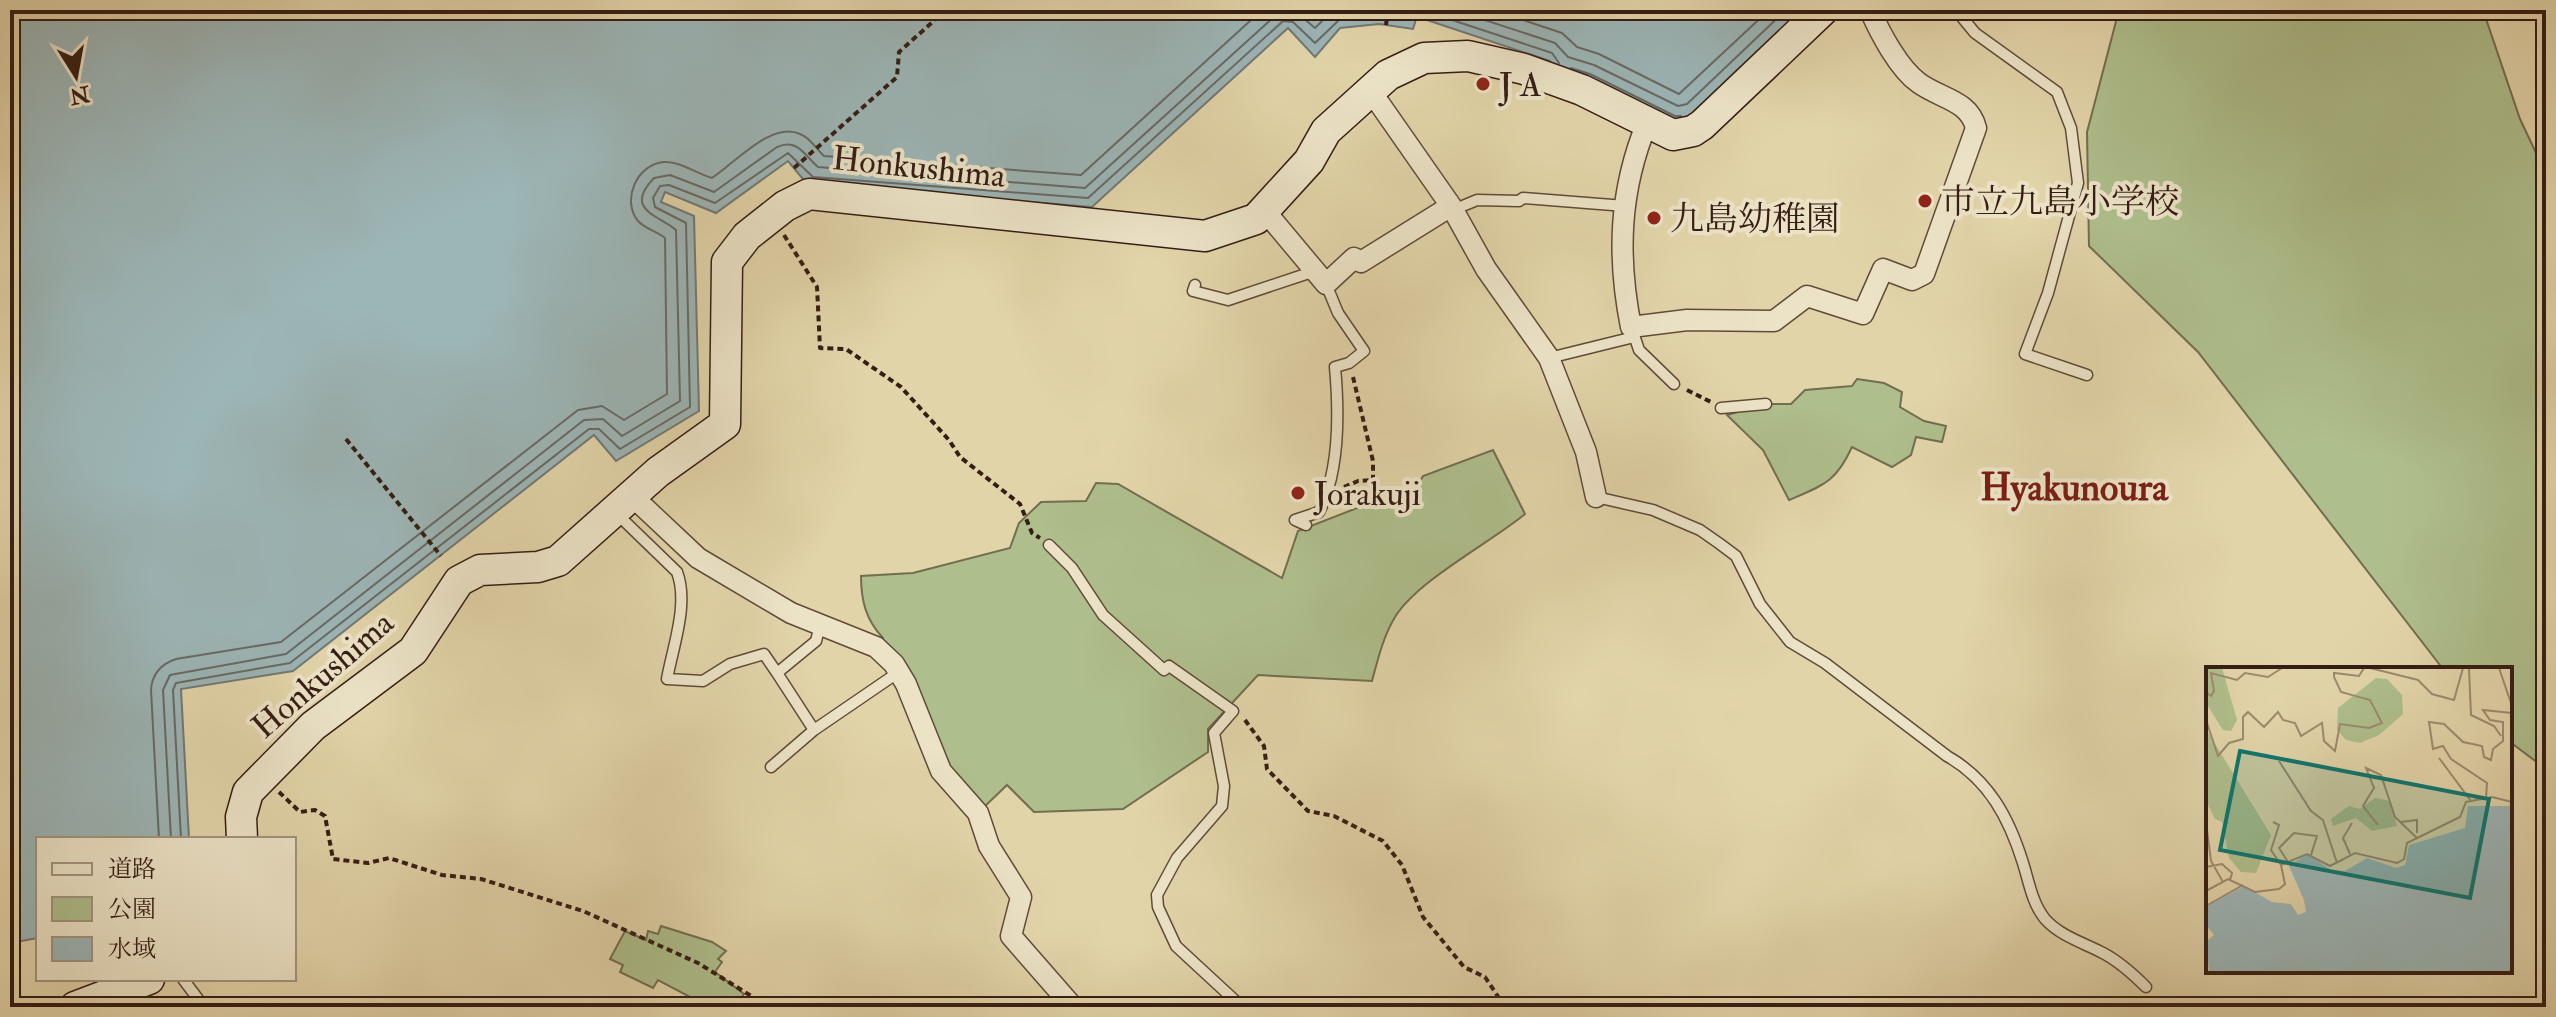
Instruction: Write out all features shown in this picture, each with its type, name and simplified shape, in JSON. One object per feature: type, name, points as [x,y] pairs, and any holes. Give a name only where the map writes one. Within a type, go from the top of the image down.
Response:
[{"type":"main road","name":"Honkushima","points":[[242,837],[244,802],[263,776],[313,726],[413,651],[452,591],[469,574],[480,570],[549,565],[567,554],[622,503],[725,424],[727,262],[747,236],[809,194],[1205,236],[1243,225],[1264,210],[1309,161],[1326,131],[1388,75],[1424,58],[1468,56],[1524,69],[1582,90],[1673,135],[1693,131],[1823,10]]},
{"type":"main road","points":[[75,1007],[144,981]]},
{"type":"street","points":[[1647,123],[1635,151],[1625,206],[1621,275],[1632,332],[1687,320],[1774,321],[1807,296],[1863,314],[1883,269],[1912,280],[1924,274],[1976,128],[1966,108],[1919,83],[1910,74],[1870,10]]},
{"type":"street","points":[[1370,90],[1452,208],[1486,269],[1549,358],[1586,452],[1596,497]]},
{"type":"street","points":[[1264,210],[1320,278],[1354,258],[1361,262],[1452,208]]},
{"type":"street","points":[[622,503],[698,558],[791,613],[876,647],[894,664],[906,684],[941,771],[978,813],[989,846],[1021,897],[1011,936],[1073,1007]]},
{"type":"lane","points":[[1956,10],[1975,33],[2057,92],[2071,128],[2078,183],[2048,293],[2025,354],[2087,375]]},
{"type":"lane","points":[[1452,208],[1477,200],[1519,201],[1523,198],[1625,206]]},
{"type":"lane","points":[[1195,285],[1193,291],[1228,300],[1320,278],[1338,313],[1364,351],[1349,363],[1335,367],[1337,397],[1333,462],[1319,512],[1295,520],[1306,525]]},
{"type":"lane","points":[[1549,358],[1632,332],[1639,350],[1674,384]]},
{"type":"lane","points":[[1721,408],[1766,404]]},
{"type":"lane","points":[[1596,497],[1653,510],[1689,525],[1736,556],[1760,604],[1790,642],[1825,663],[1947,756],[1968,768],[1993,795],[2013,835],[2033,899],[2046,920],[2072,939],[2127,968],[2146,987]]},
{"type":"lane","points":[[622,503],[677,572],[681,582],[680,610],[667,679],[703,681],[730,664],[764,654],[814,730]]},
{"type":"lane","points":[[1049,545],[1072,568],[1103,615],[1164,670],[1169,666],[1233,711],[1214,733],[1224,786],[1222,806],[1177,858],[1157,895],[1158,907],[1176,946],[1242,1007]]},
{"type":"lane","points":[[777,673],[816,641],[820,625]]},
{"type":"lane","points":[[771,767],[814,730],[893,676]]},
{"type":"lane","points":[[184,981],[204,1007]]},
{"type":"path","points":[[794,168],[897,77],[899,52],[946,10]]},
{"type":"path","points":[[1386,25],[1388,10]]},
{"type":"path","points":[[772,217],[817,287],[820,348],[846,349],[901,387],[949,440],[960,457],[1020,504],[1032,533],[1049,545]]},
{"type":"path","points":[[1349,363],[1373,461],[1375,482],[1364,480]]},
{"type":"path","points":[[1674,384],[1721,408]]},
{"type":"path","points":[[346,439],[441,556]]},
{"type":"path","points":[[1233,711],[1248,722],[1264,746],[1267,769],[1308,811],[1334,816],[1383,841],[1402,865],[1423,917],[1464,967],[1485,977],[1505,1007]]},
{"type":"path","points":[[263,776],[300,812],[315,810],[325,816],[333,859],[368,863],[389,858],[442,875],[481,879],[583,911],[698,963],[769,1007]]},
{"type":"green space","points":[[2119,10],[2483,10],[2520,119],[2546,174],[2546,769],[2512,744],[2512,667],[2441,667],[2198,352],[2089,246],[2087,132]]},
{"type":"green space","points":[[1857,379],[1884,383],[1902,392],[1900,407],[1924,421],[1946,426],[1942,442],[1916,437],[1911,455],[1892,467],[1852,447],[1828,481],[1789,500],[1763,450],[1727,415],[1766,404],[1791,404],[1805,390],[1852,386]]},
{"type":"green space","points":[[1493,450],[1525,514],[1437,576],[1406,603],[1387,632],[1372,681],[1258,675],[1208,729],[1208,752],[1123,809],[1034,812],[1007,785],[978,813],[876,647],[883,638],[866,610],[861,576],[913,573],[1010,548],[1019,523],[1041,502],[1086,501],[1096,483],[1118,484],[1282,578],[1298,531],[1375,501],[1410,499],[1423,476]]},
{"type":"green space","points":[[661,926],[712,942],[726,951],[718,959],[722,962],[715,972],[744,994],[736,1004],[732,1000],[727,1007],[709,1007],[658,980],[653,988],[620,972],[623,965],[610,959],[625,931],[646,940],[648,931],[658,934]]},
{"type":"water","points":[[10,10],[1812,10],[1695,122],[1674,125],[1548,70],[1550,61],[1427,20],[1428,16],[1418,13],[1413,29],[1379,24],[1340,28],[1315,57],[1288,28],[1092,207],[807,184],[788,161],[716,213],[665,192],[661,202],[694,216],[699,411],[616,461],[594,435],[293,671],[181,689],[189,837],[36,837],[36,938],[10,943]]},
{"type":"place","name":"J A","points":[[1483,84]]},
{"type":"place","name":"市立九島小学校","points":[[1925,201]]},
{"type":"place","name":"九島幼稚園","points":[[1654,218]]},
{"type":"place","name":"Jorakuji","points":[[1298,493]]},
{"type":"district","name":"Hyakunoura","points":[[2074,487]]}]
